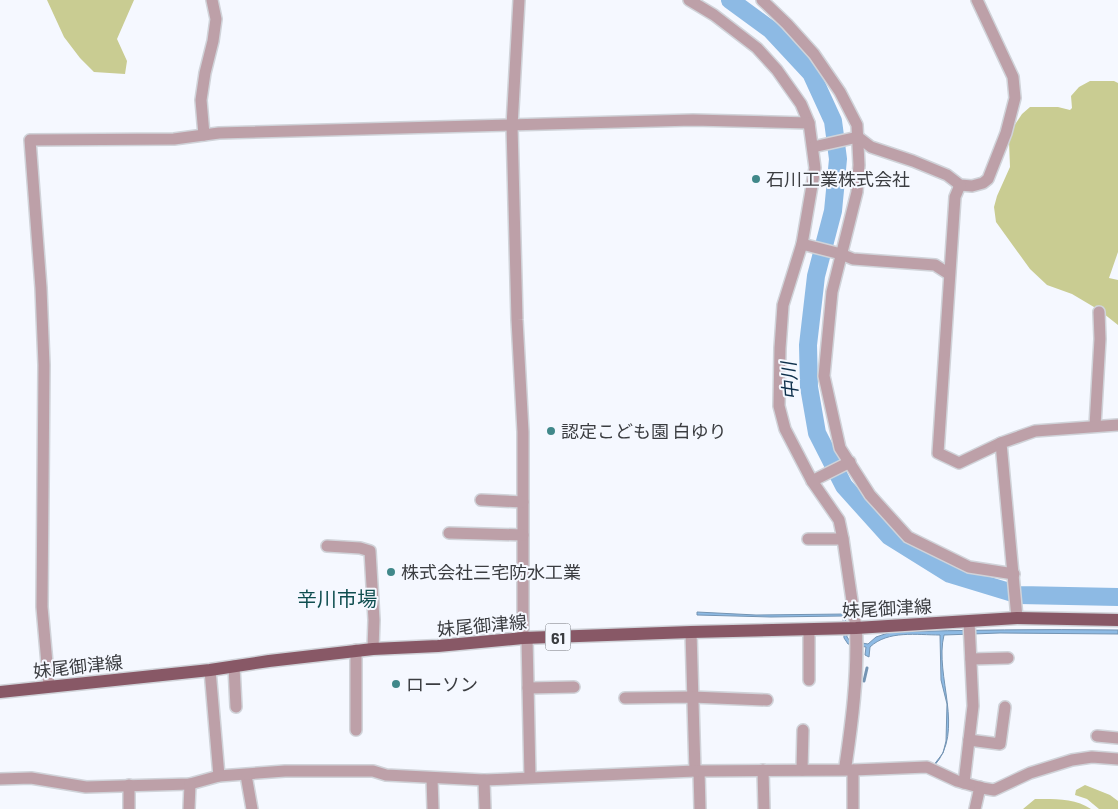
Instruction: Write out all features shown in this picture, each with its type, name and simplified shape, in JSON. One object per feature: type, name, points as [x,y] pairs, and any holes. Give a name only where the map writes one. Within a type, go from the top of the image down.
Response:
[{"type":"main road","name":"妹尾御津線","points":[[0,692],[210,670],[356,650],[438,646],[525,638],[856,628],[969,621],[1017,615],[1118,620]]},
{"type":"street","points":[[204,135],[201,100],[216,19],[212,0]]},
{"type":"street","points":[[519,0],[512,126],[517,320],[523,432],[525,638],[530,777]]},
{"type":"street","points":[[689,0],[714,15],[757,48],[778,70],[801,104],[809,122],[814,168],[802,244],[784,305],[780,348],[779,406],[785,429],[812,481],[839,520],[843,539],[858,655],[849,770],[853,809]]},
{"type":"street","points":[[762,0],[814,54],[840,92],[857,124],[859,165],[857,192],[832,292],[824,376],[840,448],[870,496],[908,537],[969,567],[1014,574]]},
{"type":"street","points":[[858,137],[870,147],[913,161],[947,175],[960,185],[972,186],[983,183],[988,179],[1006,133],[1015,98],[1013,77],[976,0]]},
{"type":"street","points":[[49,686],[42,607],[44,366],[41,288],[30,140],[174,139],[219,133],[693,120],[809,122]]},
{"type":"street","points":[[813,147],[858,137]]},
{"type":"street","points":[[960,185],[955,197],[938,452],[959,463],[1000,443],[1035,431],[1118,425]]},
{"type":"street","points":[[802,244],[853,259],[934,266],[950,274]]},
{"type":"street","points":[[1095,426],[1100,339],[1099,312]]},
{"type":"street","points":[[1000,443],[1017,615]]},
{"type":"street","points":[[812,481],[850,462]]},
{"type":"street","points":[[481,500],[523,502]]},
{"type":"street","points":[[449,533],[523,535]]},
{"type":"street","points":[[808,540],[843,539]]},
{"type":"street","points":[[327,546],[360,548],[370,552],[374,620],[373,649]]},
{"type":"street","points":[[964,783],[973,706],[969,621]]},
{"type":"street","points":[[809,629],[809,680]]},
{"type":"street","points":[[691,632],[692,697],[700,809]]},
{"type":"street","points":[[356,650],[356,730]]},
{"type":"street","points":[[971,659],[1008,658]]},
{"type":"street","points":[[234,666],[236,707]]},
{"type":"street","points":[[210,670],[219,776]]},
{"type":"street","points":[[528,688],[574,686]]},
{"type":"street","points":[[625,698],[692,697],[767,700]]},
{"type":"street","points":[[969,740],[1000,744],[1004,707]]},
{"type":"street","points":[[802,770],[803,730]]},
{"type":"street","points":[[1097,736],[1118,738]]},
{"type":"street","points":[[0,778],[31,778],[86,787],[190,784],[219,776],[285,771],[373,771],[386,775],[484,780],[697,771],[849,770],[927,767],[964,783],[994,790],[1030,773],[1072,760],[1092,757],[1118,759]]},
{"type":"street","points":[[763,770],[764,809]]},
{"type":"street","points":[[246,775],[252,809]]},
{"type":"street","points":[[432,778],[433,809]]},
{"type":"street","points":[[484,780],[485,809]]},
{"type":"street","points":[[189,809],[190,784]]},
{"type":"street","points":[[129,785],[129,809]]},
{"type":"street","points":[[975,809],[980,787]]},
{"type":"green space","points":[[47,0],[134,0],[117,39],[127,61],[125,74],[94,72],[80,58],[64,37]]},
{"type":"green space","points":[[1090,81],[1114,81],[1118,83],[1118,252],[1109,278],[1118,280],[1118,325],[1099,310],[1072,294],[1047,285],[1030,269],[996,222],[994,207],[1010,167],[1009,141],[1014,126],[1022,114],[1030,107],[1058,107],[1070,110],[1072,108],[1071,96],[1079,87]]},
{"type":"green space","points":[[1085,785],[1110,795],[1118,801],[1118,809],[1099,809],[1087,799],[1075,795],[1076,790]]},
{"type":"green space","points":[[1035,799],[1071,801],[1091,809],[1023,809]]},
{"type":"water","points":[[697,612],[756,615],[846,614],[845,631],[847,631],[847,637],[850,641],[868,644],[876,637],[891,632],[1118,630],[1118,634],[1000,633],[944,635],[942,651],[943,668],[949,720],[948,737],[944,751],[947,704],[941,680],[940,635],[912,634],[885,638],[870,647],[869,657],[865,655],[866,647],[848,644],[844,638],[843,616],[697,615]]},
{"type":"waterway","name":"中川","points":[[730,0],[771,30],[811,73],[833,121],[838,159],[833,211],[816,276],[808,345],[809,387],[817,433],[844,486],[889,536],[950,574],[1019,595],[1118,597]]},
{"type":"waterway","points":[[864,681],[867,668]]},
{"type":"place","name":"石川工業株式会社","points":[[756,179]]},
{"type":"place","name":"認定こども園 白ゆり","points":[[551,431]]},
{"type":"place","name":"株式会社三宅防水工業","points":[[391,572]]},
{"type":"place","name":"ローソン","points":[[396,684]]},
{"type":"district","name":"辛川市場","points":[[337,598]]}]
